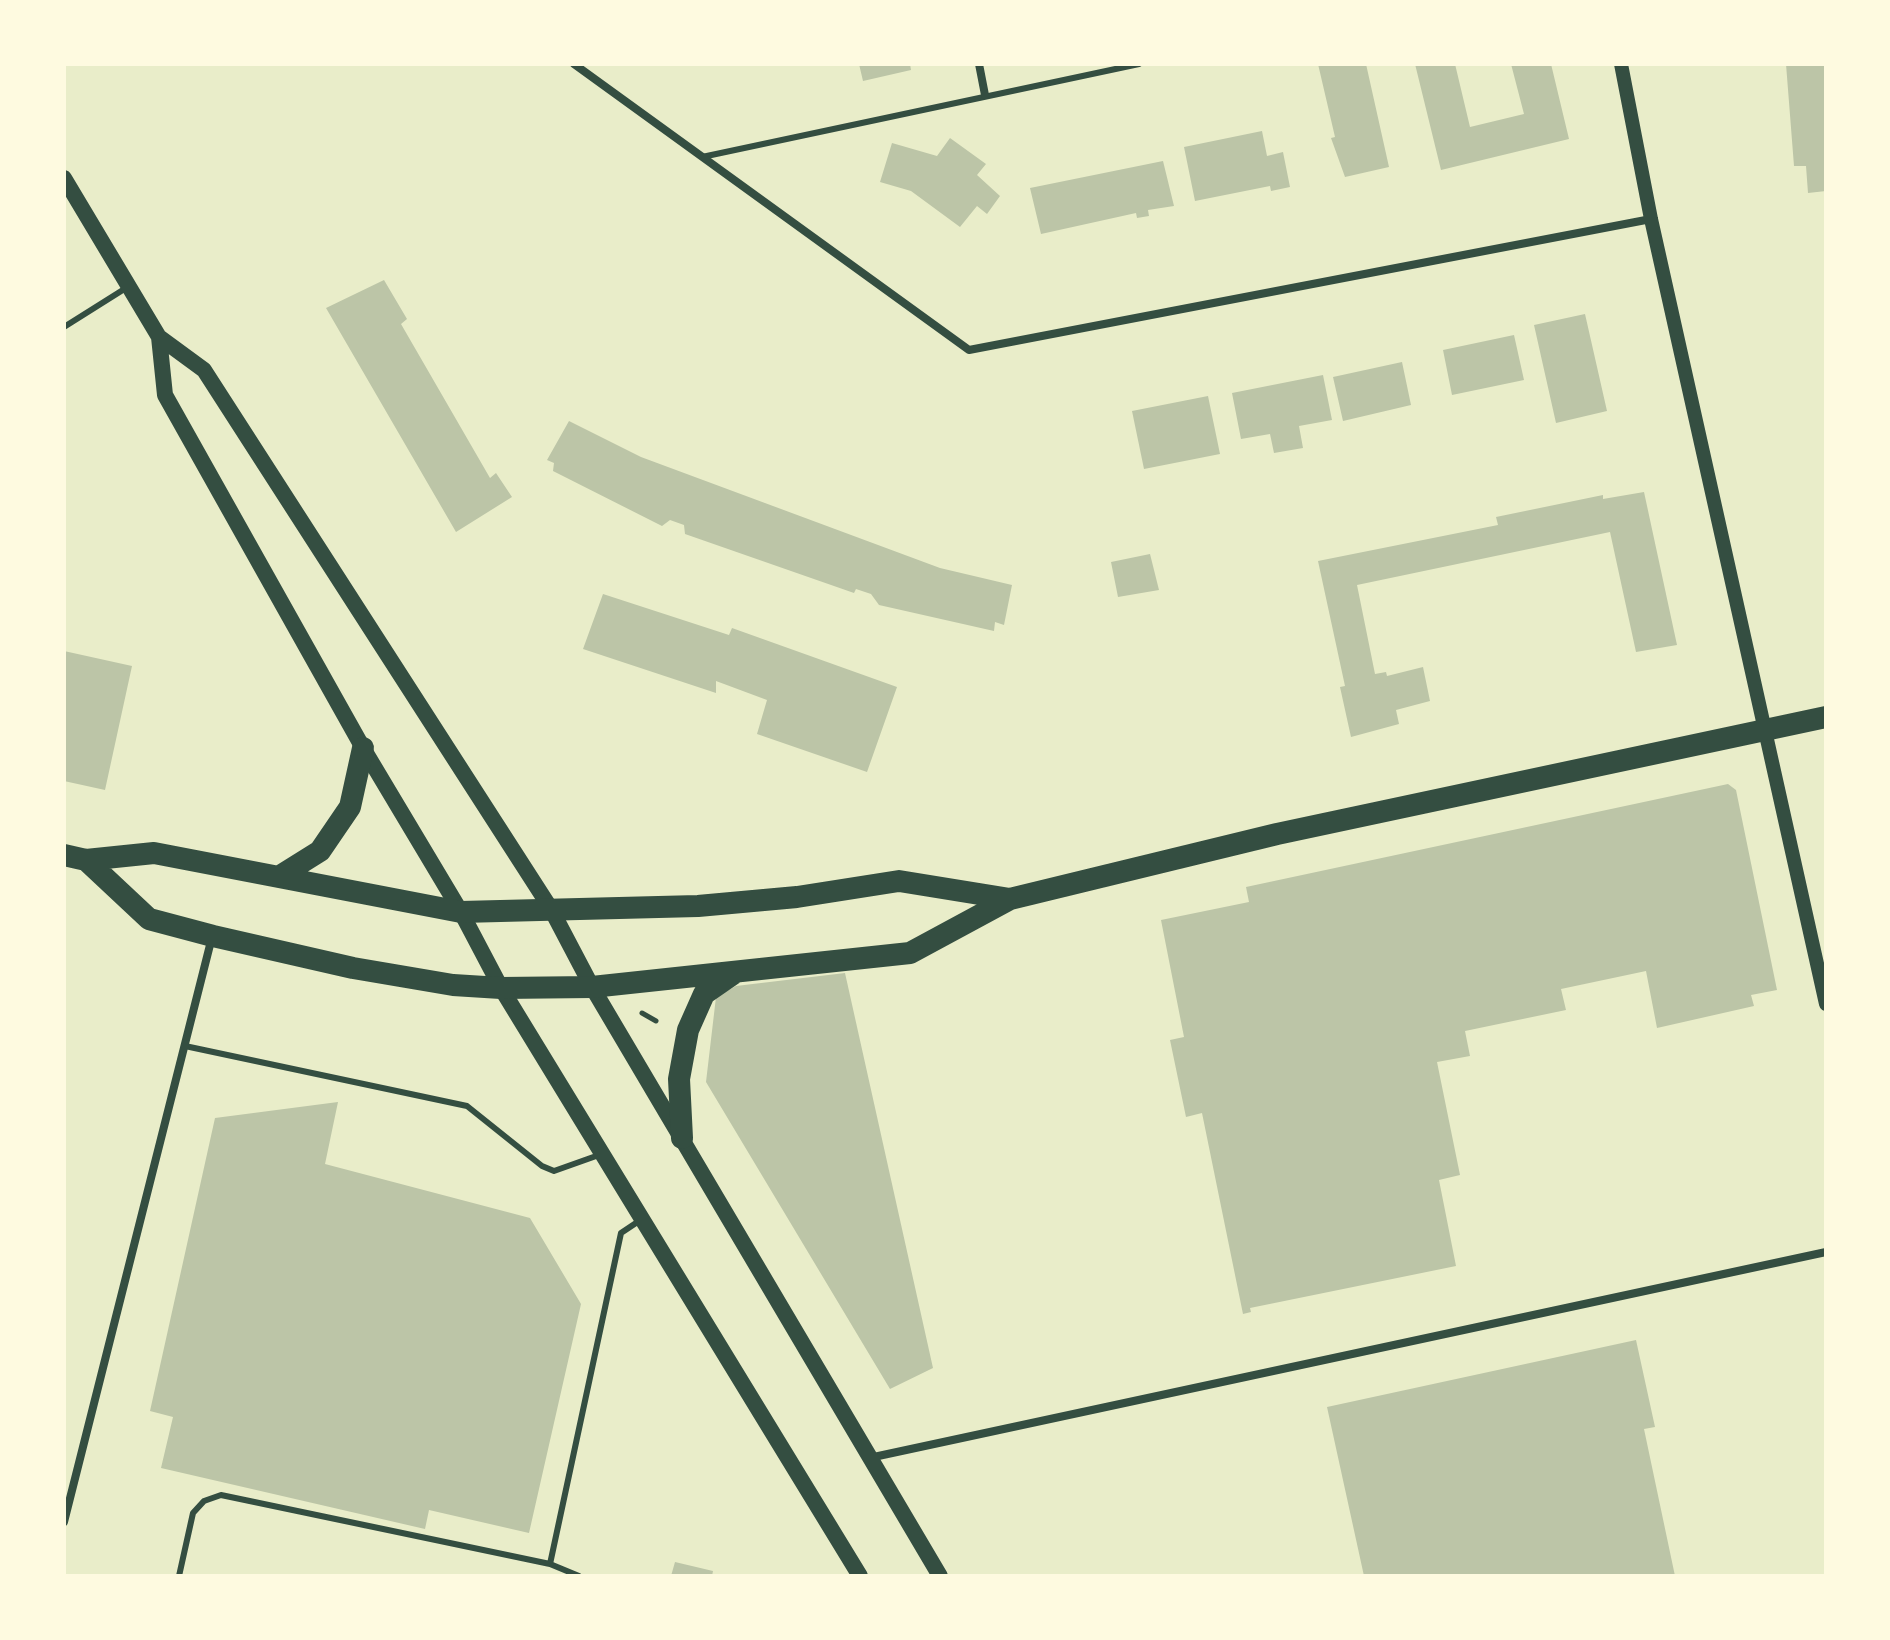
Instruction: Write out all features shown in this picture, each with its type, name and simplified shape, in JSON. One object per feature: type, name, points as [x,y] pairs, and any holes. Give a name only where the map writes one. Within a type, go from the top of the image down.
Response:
[{"type":"highway","points":[[75,857],[149,919],[213,936],[353,968],[453,985],[592,987],[910,953],[1010,899],[1277,834],[1826,717]]},
{"type":"highway","points":[[280,876],[320,851],[350,807],[363,748]]},
{"type":"highway","points":[[75,857],[154,853],[461,912],[698,906],[797,897],[899,881],[1010,899]]},
{"type":"highway","points":[[682,1138],[679,1079],[688,1030],[704,994],[737,971]]},
{"type":"main road","points":[[64,178],[159,337],[204,370],[551,909],[592,987],[940,1576]]},
{"type":"main road","points":[[159,337],[165,395],[363,748],[461,912],[501,988],[860,1576]]},
{"type":"street","points":[[574,64],[969,350],[1651,219]]},
{"type":"street","points":[[979,64],[985,95]]},
{"type":"street","points":[[1621,64],[1651,219],[1826,1004]]},
{"type":"street","points":[[64,1522],[213,936]]},
{"type":"street","points":[[869,1458],[1826,1252]]},
{"type":"lane","points":[[702,157],[1139,64]]},
{"type":"lane","points":[[64,327],[129,286]]},
{"type":"lane","points":[[185,1046],[467,1106],[542,1166],[554,1171],[602,1153]]},
{"type":"lane","points":[[550,1564],[621,1233],[642,1219]]},
{"type":"lane","points":[[179,1576],[193,1513],[204,1501],[221,1495],[550,1564],[579,1576]]},
{"type":"building","points":[[859,64],[910,64],[911,70],[863,81]]},
{"type":"building","points":[[1318,64],[1366,64],[1389,167],[1345,177],[1331,138],[1335,137]]},
{"type":"building","points":[[1415,64],[1455,64],[1470,127],[1524,114],[1511,64],[1551,64],[1569,139],[1441,170]]},
{"type":"building","points":[[1786,64],[1826,64],[1826,191],[1808,193],[1806,166],[1794,166]]},
{"type":"building","points":[[1262,131],[1267,156],[1283,152],[1290,187],[1271,191],[1270,186],[1195,201],[1184,147]]},
{"type":"building","points":[[950,138],[986,164],[977,175],[1000,196],[987,214],[977,206],[960,227],[911,191],[880,182],[892,143],[937,156]]},
{"type":"building","points":[[1163,161],[1174,206],[1148,210],[1149,216],[1137,218],[1136,213],[1041,234],[1030,188]]},
{"type":"building","points":[[384,280],[407,319],[401,324],[490,478],[496,473],[512,497],[456,532],[326,308]]},
{"type":"building","points":[[1585,314],[1607,411],[1556,423],[1534,325]]},
{"type":"building","points":[[1514,335],[1524,380],[1452,395],[1443,350]]},
{"type":"building","points":[[1402,362],[1411,405],[1343,421],[1333,377]]},
{"type":"building","points":[[1323,375],[1332,420],[1299,426],[1303,448],[1274,453],[1270,434],[1241,439],[1232,393]]},
{"type":"building","points":[[1208,396],[1220,454],[1144,469],[1132,411]]},
{"type":"building","points":[[569,421],[641,457],[940,568],[1012,585],[1004,625],[995,622],[994,631],[879,605],[871,594],[856,589],[854,593],[685,534],[684,525],[670,520],[662,526],[553,471],[554,463],[547,460]]},
{"type":"building","points":[[1644,492],[1677,645],[1636,652],[1610,532],[1357,585],[1375,674],[1386,672],[1387,676],[1423,667],[1430,701],[1396,710],[1399,724],[1351,737],[1340,687],[1345,686],[1318,561],[1498,525],[1496,517],[1603,495],[1603,499]]},
{"type":"building","points":[[1150,554],[1159,590],[1118,597],[1111,562]]},
{"type":"building","points":[[603,594],[729,635],[732,628],[897,687],[867,772],[757,734],[767,700],[716,681],[716,693],[583,649]]},
{"type":"building","points":[[64,651],[132,666],[105,790],[64,781]]},
{"type":"building","points":[[1728,784],[1736,790],[1777,990],[1751,995],[1754,1006],[1657,1028],[1646,971],[1561,989],[1566,1010],[1465,1031],[1470,1056],[1437,1062],[1460,1175],[1439,1180],[1456,1266],[1250,1308],[1251,1312],[1243,1314],[1202,1113],[1186,1117],[1170,1040],[1184,1037],[1161,920],[1249,902],[1246,887]]},
{"type":"building","points":[[845,973],[933,1368],[890,1389],[706,1082],[716,997],[736,986]]},
{"type":"building","points":[[338,1102],[325,1164],[530,1218],[581,1304],[529,1533],[429,1510],[425,1529],[161,1468],[173,1417],[150,1411],[215,1118]]},
{"type":"building","points":[[1636,1340],[1655,1427],[1644,1429],[1675,1576],[1364,1576],[1327,1407]]},
{"type":"building","points":[[675,1562],[713,1571],[712,1576],[671,1576]]}]
